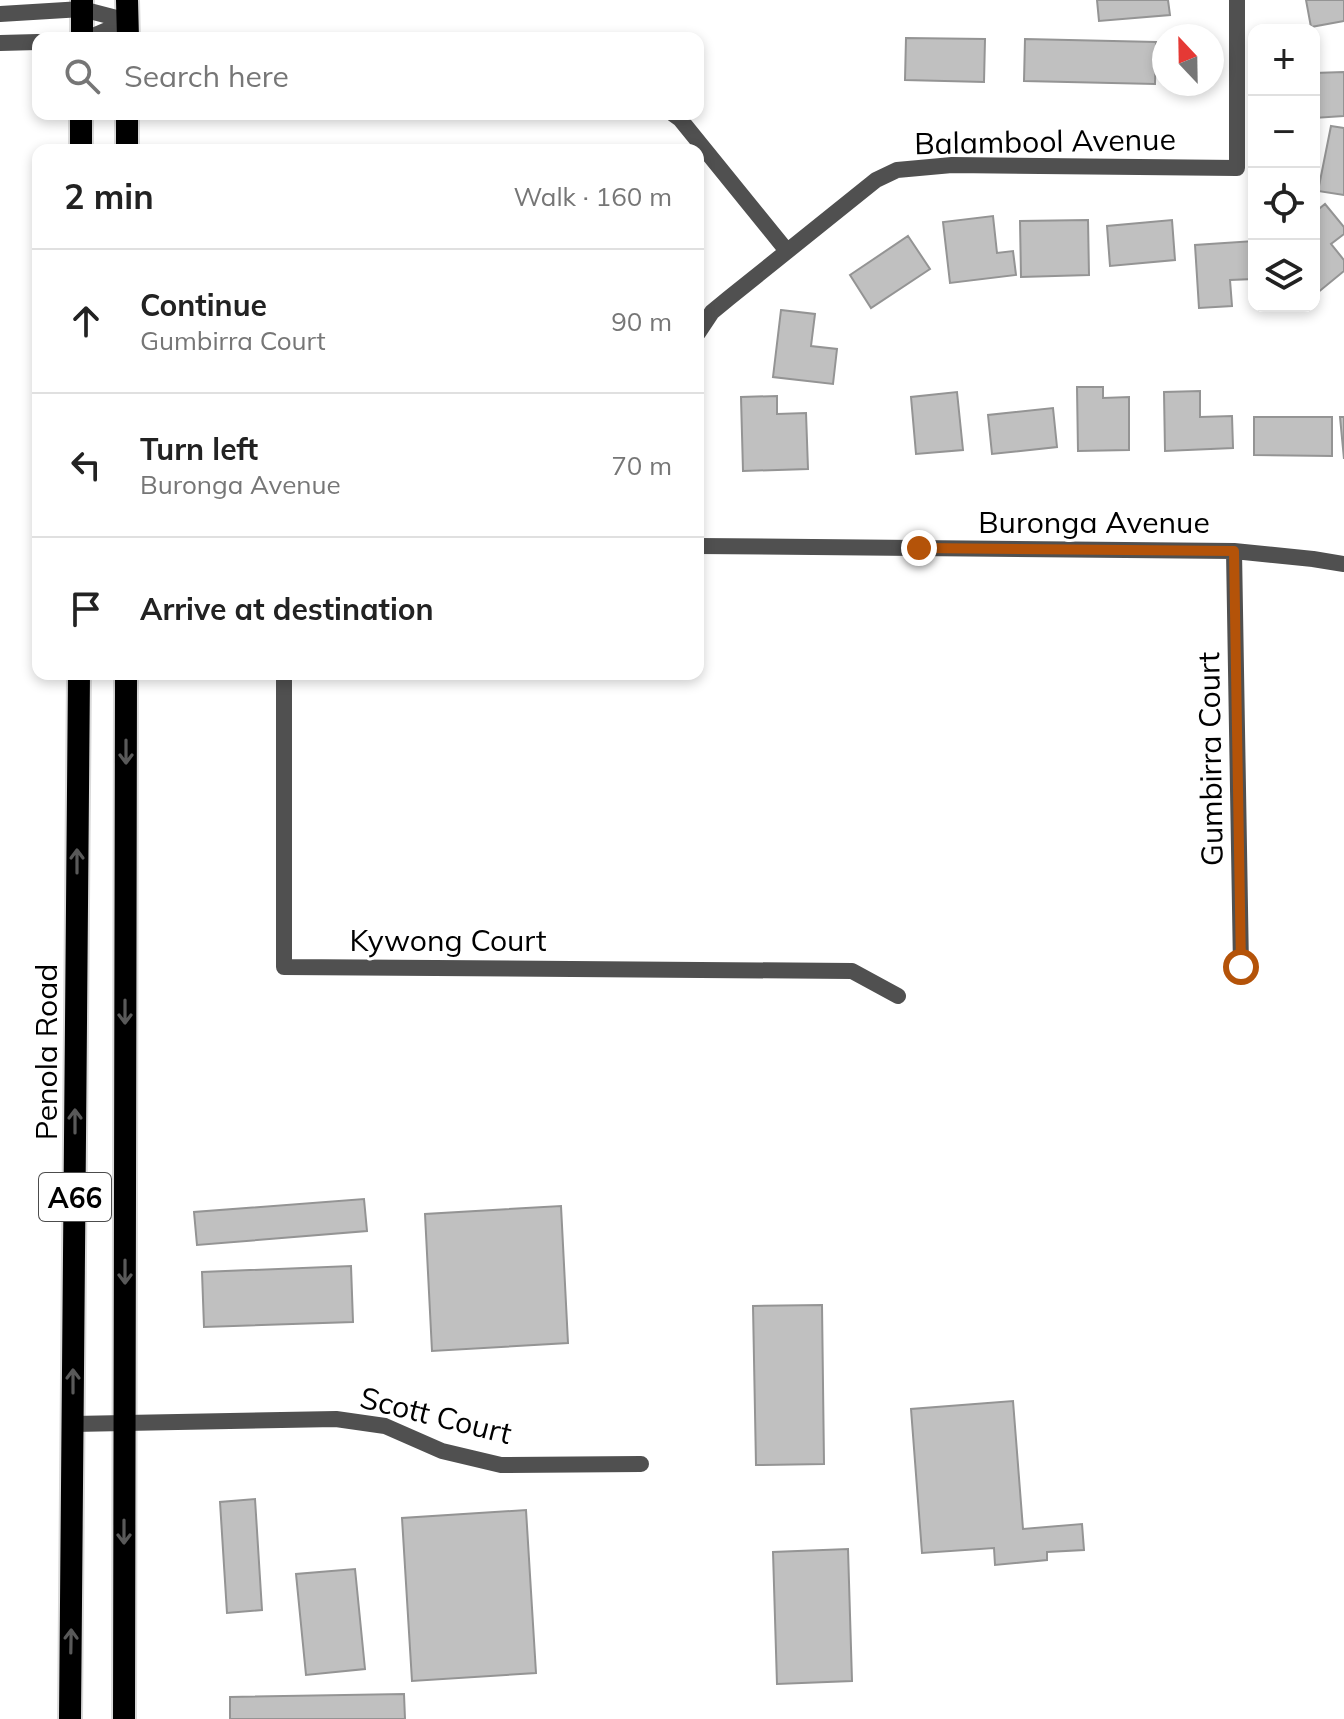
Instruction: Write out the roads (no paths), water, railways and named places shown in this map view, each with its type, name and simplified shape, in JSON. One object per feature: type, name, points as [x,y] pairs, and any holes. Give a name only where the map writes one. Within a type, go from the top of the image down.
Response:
[{"type":"highway","points":[[82,5],[82,32]]},
{"type":"highway","points":[[81,120],[81,144]]},
{"type":"highway","points":[[127,120],[127,144]]},
{"type":"highway","name":"Penola Road","points":[[70,1719],[79,680]]},
{"type":"highway","name":"A66","points":[[124,1719],[126,680]]},
{"type":"street","name":"Balambool Avenue","points":[[704,324],[712,312],[787,251],[876,180],[897,170],[952,165],[1237,168],[1237,0]]},
{"type":"street","points":[[0,14],[82,5],[128,20]]},
{"type":"street","points":[[101,32],[128,20]]},
{"type":"street","points":[[0,43],[32,42]]},
{"type":"street","points":[[681,120],[700,144]]},
{"type":"street","points":[[704,149],[787,251]]},
{"type":"street","name":"Buronga Avenue","points":[[704,546],[1234,551],[1344,564]]},
{"type":"street","name":"Gumbirra Court","points":[[1234,551],[1241,967]]},
{"type":"street","name":"Kywong Court","points":[[284,680],[284,967],[852,971],[898,996]]},
{"type":"street","name":"Scott Court","points":[[73,1424],[336,1419],[385,1426],[442,1451],[501,1465],[641,1464]]}]
